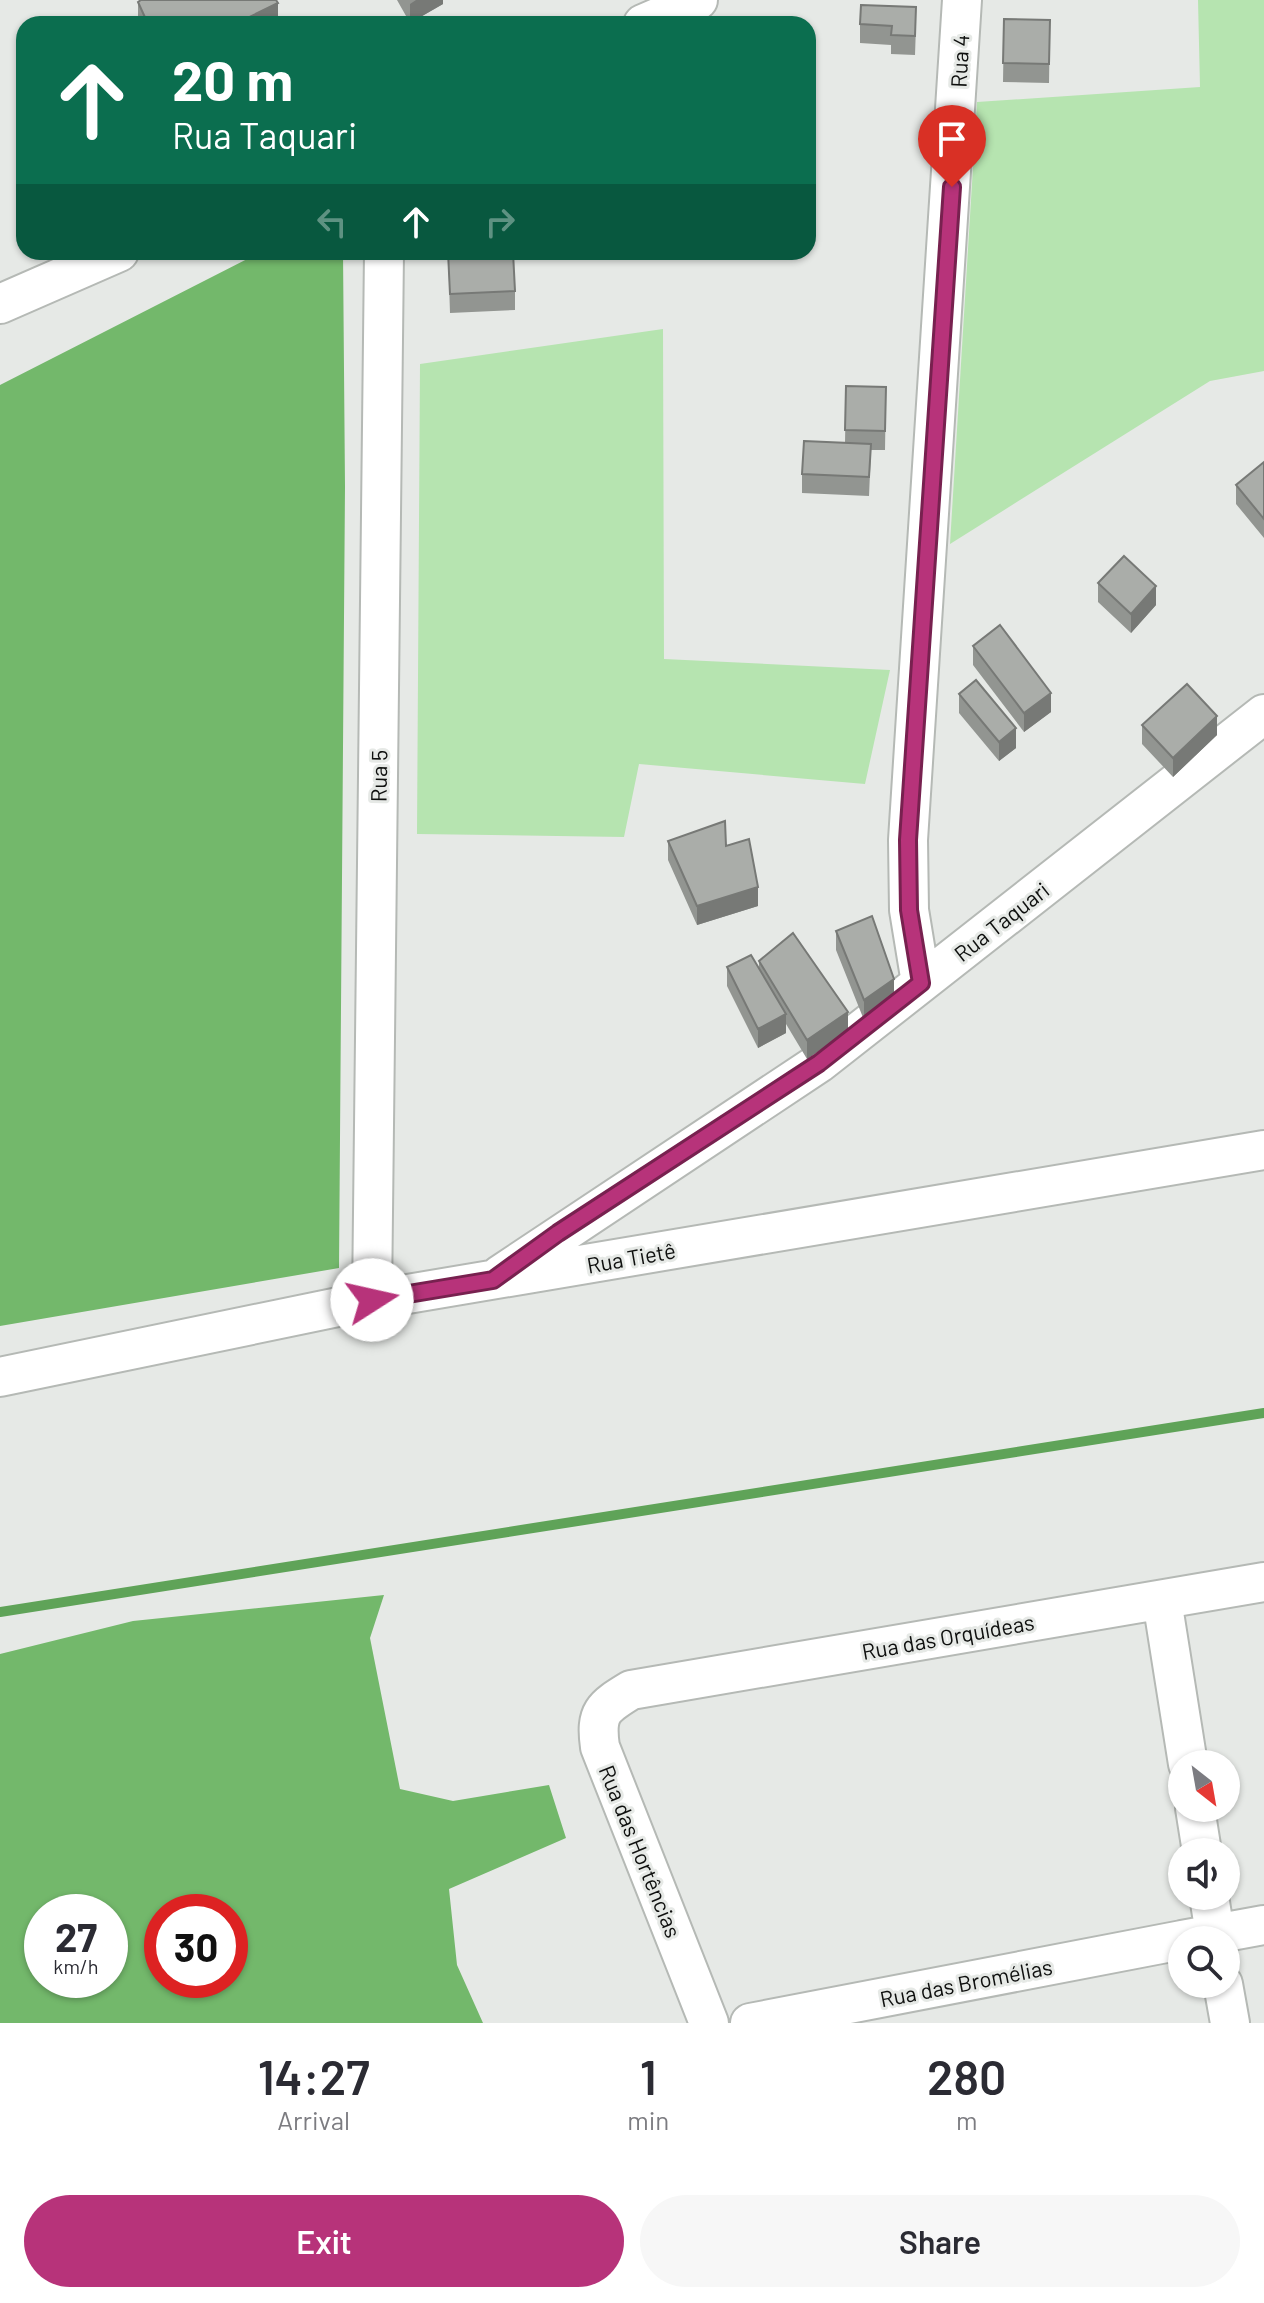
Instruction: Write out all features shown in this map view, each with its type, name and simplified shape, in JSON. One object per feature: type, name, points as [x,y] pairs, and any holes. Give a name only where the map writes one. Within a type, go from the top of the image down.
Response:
[{"type":"street","points":[[661,16],[698,0]]},
{"type":"street","name":"Rua 4","points":[[921,983],[909,910],[908,840],[945,311],[962,0]]},
{"type":"street","points":[[0,304],[101,260]]},
{"type":"street","name":"Rua 5","points":[[372,1300],[384,260]]},
{"type":"street","name":"Rua Taquari","points":[[493,1280],[558,1233],[819,1063],[1264,714]]},
{"type":"street","name":"Rua Tietê","points":[[0,1377],[372,1300],[1264,1150]]},
{"type":"street","name":"Rua das Orquídeas","points":[[631,1690],[1264,1582]]},
{"type":"street","points":[[1162,1600],[1186,1750]]},
{"type":"street","name":"Rua das Hortências","points":[[631,1690],[605,1706],[597,1725],[600,1747],[709,2023]]},
{"type":"street","name":"Rua das Bromélias","points":[[1240,1930],[1264,1925]]},
{"type":"street","name":"Rua das Bromélias","points":[[750,2023],[1168,1944]]},
{"type":"street","points":[[1226,1998],[1230,2023]]},
{"type":"green space","points":[[1198,0],[1264,0],[1264,371],[1210,381],[950,544],[977,102],[1200,87]]},
{"type":"green space","points":[[245,260],[343,260],[345,487],[339,1268],[0,1326],[0,385]]},
{"type":"green space","points":[[663,329],[664,659],[890,670],[865,784],[639,764],[624,837],[417,834],[420,364]]},
{"type":"green space","points":[[384,1595],[370,1638],[400,1789],[453,1801],[549,1785],[566,1838],[449,1889],[457,1965],[483,2023],[0,2023],[0,1654],[133,1621]]},
{"type":"building","points":[[276,0],[278,3],[251,16],[144,16],[138,2]]},
{"type":"building","points":[[861,5],[916,7],[915,36],[891,35],[892,26],[860,24]]},
{"type":"building","points":[[1004,19],[1050,20],[1049,64],[1003,63]]},
{"type":"building","points":[[448,260],[513,260],[515,291],[450,294]]},
{"type":"building","points":[[846,386],[886,387],[885,431],[845,430]]},
{"type":"building","points":[[804,441],[871,444],[869,477],[802,474]]},
{"type":"building","points":[[1264,462],[1264,519],[1236,485]]},
{"type":"building","points":[[1124,556],[1156,586],[1131,614],[1098,583]]},
{"type":"building","points":[[1000,625],[1051,693],[1024,713],[973,646]]},
{"type":"building","points":[[976,680],[1016,728],[999,742],[959,694]]},
{"type":"building","points":[[1187,684],[1217,716],[1173,758],[1142,725]]},
{"type":"building","points":[[725,821],[726,846],[749,839],[758,887],[697,906],[668,841]]},
{"type":"building","points":[[872,916],[894,979],[864,1000],[836,931]]},
{"type":"building","points":[[793,933],[848,1012],[807,1040],[759,961]]},
{"type":"building","points":[[751,955],[786,1014],[758,1029],[727,967]]},
{"type":"waterway","points":[[0,1612],[1264,1413]]},
{"type":"route","points":[[372,1300],[493,1280],[558,1233],[819,1063],[921,983],[909,910],[908,840],[952,187]]}]
